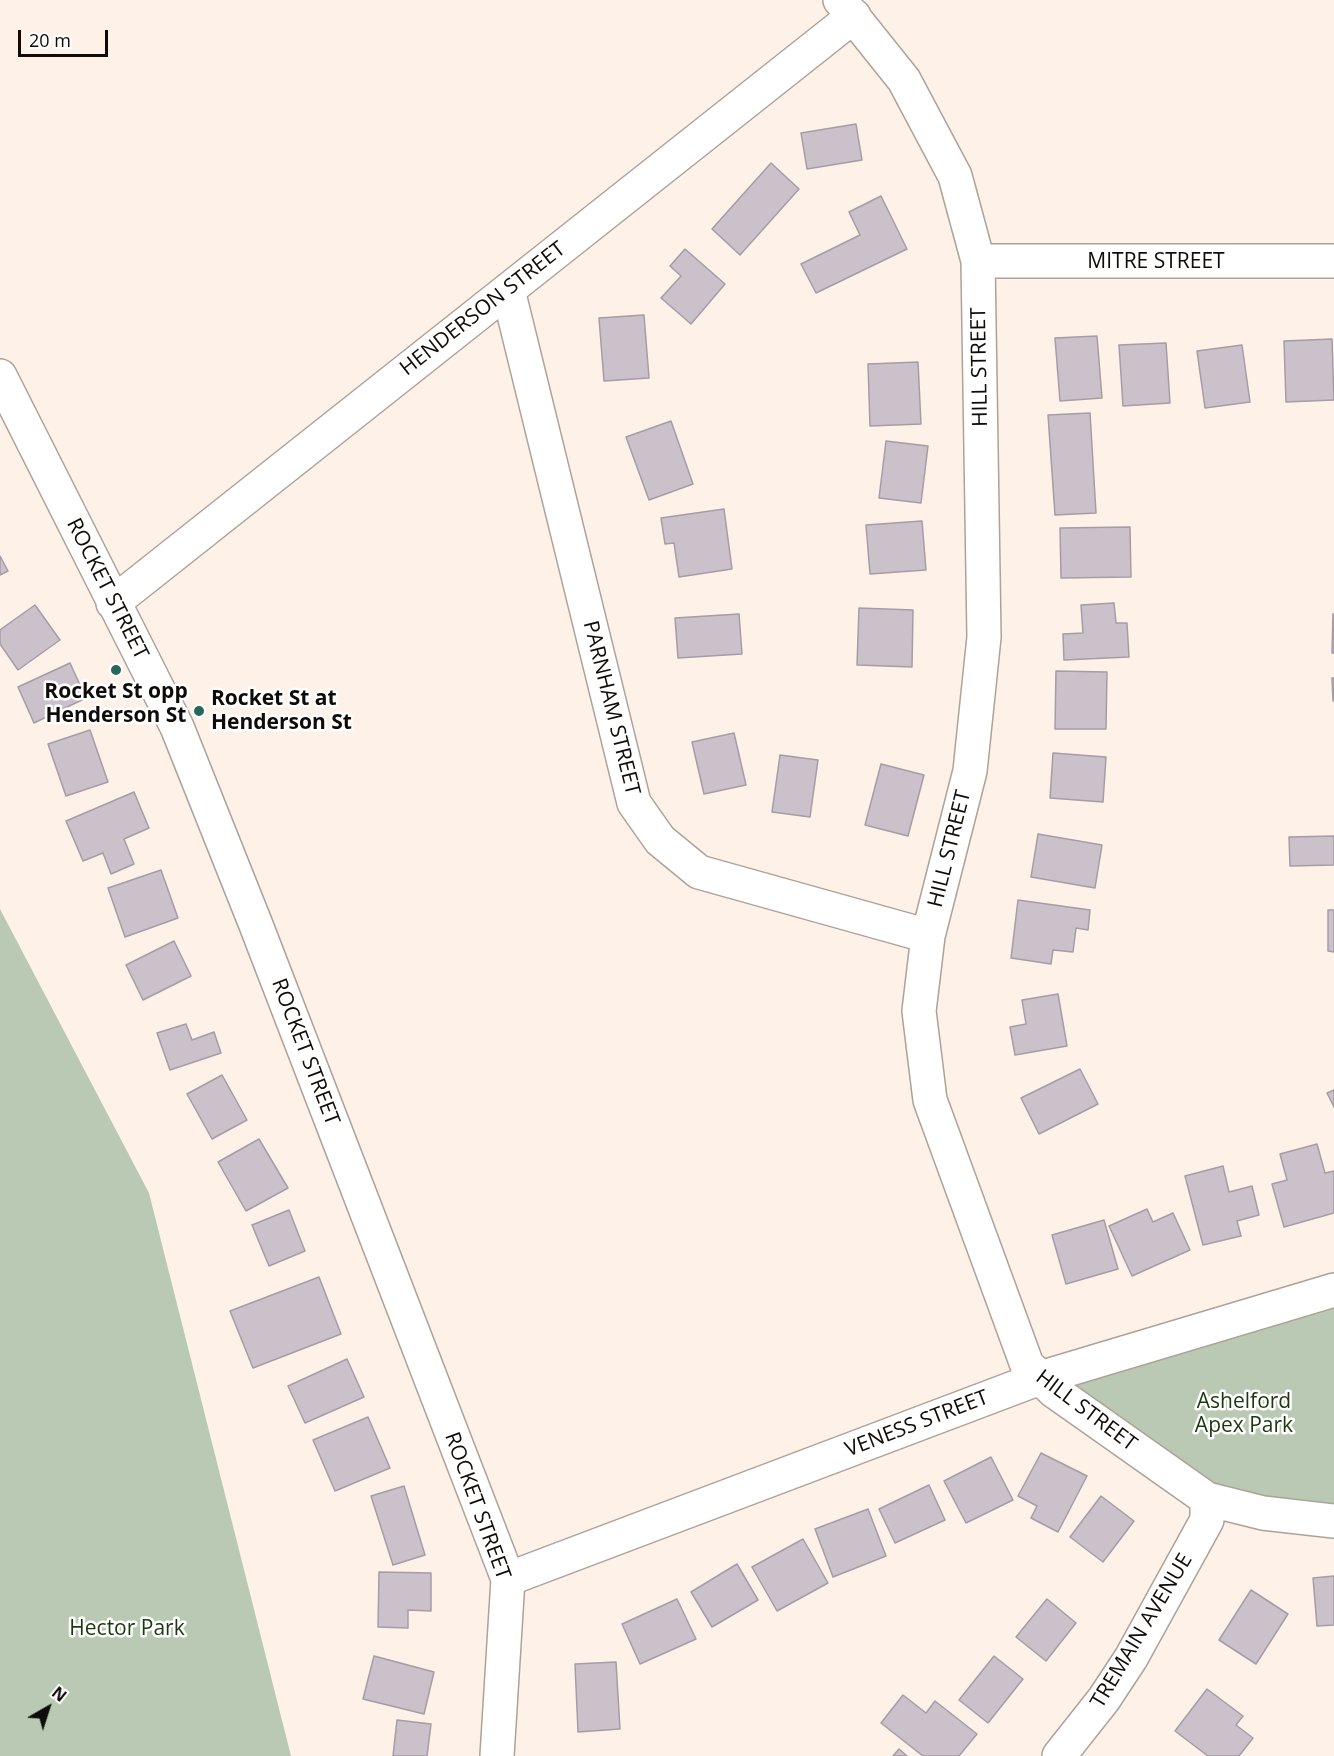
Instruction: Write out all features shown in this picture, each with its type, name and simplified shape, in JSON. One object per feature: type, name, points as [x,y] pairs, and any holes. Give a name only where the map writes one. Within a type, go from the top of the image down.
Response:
[{"type":"street","name":"HILL STREET","points":[[847,8],[904,80],[955,176],[978,261],[984,637],[970,771],[928,936],[919,1011],[930,1100],[1027,1365],[1054,1391],[1208,1499],[1263,1513],[1334,1521]]},
{"type":"street","name":"HENDERSON STREET","points":[[113,603],[508,290],[847,8]]},
{"type":"street","name":"MITRE STREET","points":[[978,261],[1334,261]]},
{"type":"street","name":"PARNHAM STREET","points":[[508,290],[634,803],[660,840],[699,872],[928,936]]},
{"type":"street","name":"ROCKET STREET","points":[[0,376],[177,727],[290,1013],[508,1580],[497,1756]]},
{"type":"street","name":"VENESS STREET","points":[[508,1580],[1040,1378],[1334,1290]]},
{"type":"street","name":"TREMAIN AVENUE","points":[[1059,1756],[1104,1699],[1131,1658],[1207,1520],[1208,1499]]},
{"type":"green space","name":"Hector Park","points":[[0,909],[149,1193],[291,1756],[0,1756]]},
{"type":"green space","name":"Ashelford Apex Park","points":[[1334,1295],[1334,1521],[1207,1499],[1040,1378]]},
{"type":"building","points":[[856,124],[862,160],[807,169],[801,133]]},
{"type":"building","points":[[771,163],[799,189],[740,255],[712,229]]},
{"type":"building","points":[[881,196],[907,249],[816,293],[801,264],[860,235],[849,212]]},
{"type":"building","points":[[685,249],[725,284],[691,324],[661,298],[681,276],[670,266]]},
{"type":"building","points":[[644,315],[649,378],[604,381],[599,318]]},
{"type":"building","points":[[1097,336],[1102,398],[1060,401],[1055,338]]},
{"type":"building","points":[[1332,339],[1334,400],[1286,402],[1284,341]]},
{"type":"building","points":[[1166,343],[1170,403],[1123,406],[1119,345]]},
{"type":"building","points":[[1242,345],[1250,402],[1205,408],[1197,351]]},
{"type":"building","points":[[918,362],[921,424],[870,426],[868,364]]},
{"type":"building","points":[[1090,413],[1096,513],[1055,515],[1048,415]]},
{"type":"building","points":[[671,421],[693,484],[649,500],[626,437]]},
{"type":"building","points":[[886,441],[928,446],[921,503],[879,498]]},
{"type":"building","points":[[724,509],[732,569],[679,577],[674,543],[665,544],[661,518]]},
{"type":"building","points":[[922,521],[926,570],[870,574],[866,525]]},
{"type":"building","points":[[1130,527],[1131,577],[1061,578],[1060,528]]},
{"type":"building","points":[[0,556],[8,571],[0,575]]},
{"type":"building","points":[[1114,603],[1116,623],[1127,623],[1129,657],[1064,660],[1063,634],[1083,633],[1081,605]]},
{"type":"building","points":[[35,605],[60,640],[18,670],[0,644],[0,630]]},
{"type":"building","points":[[859,608],[913,610],[912,667],[857,665]]},
{"type":"building","points":[[739,614],[742,654],[678,658],[675,618]]},
{"type":"building","points":[[1333,614],[1334,653],[1332,653]]},
{"type":"building","points":[[70,663],[86,698],[34,723],[18,687]]},
{"type":"building","points":[[1056,671],[1107,672],[1106,729],[1055,729]]},
{"type":"building","points":[[1332,678],[1334,678],[1334,701],[1333,701]]},
{"type":"building","points":[[90,730],[108,782],[66,796],[48,744]]},
{"type":"building","points":[[734,733],[746,785],[704,794],[692,742]]},
{"type":"building","points":[[1053,753],[1106,757],[1103,802],[1050,798]]},
{"type":"building","points":[[780,755],[818,760],[810,817],[772,812]]},
{"type":"building","points":[[881,764],[924,775],[908,836],[865,825]]},
{"type":"building","points":[[134,792],[149,828],[124,839],[134,864],[111,874],[103,853],[83,861],[66,821]]},
{"type":"building","points":[[1038,834],[1102,845],[1095,888],[1031,877]]},
{"type":"building","points":[[1334,836],[1334,865],[1290,866],[1289,837]]},
{"type":"building","points":[[161,870],[178,918],[125,937],[108,888]]},
{"type":"building","points":[[1018,900],[1090,910],[1088,930],[1076,928],[1073,952],[1053,950],[1051,964],[1011,958]]},
{"type":"building","points":[[1328,910],[1334,910],[1334,952],[1328,951]]},
{"type":"building","points":[[174,941],[191,976],[143,1000],[126,965]]},
{"type":"building","points":[[1058,994],[1067,1046],[1015,1055],[1010,1027],[1026,1024],[1022,1000]]},
{"type":"building","points":[[186,1024],[192,1040],[214,1032],[221,1053],[170,1070],[157,1033]]},
{"type":"building","points":[[1080,1069],[1098,1104],[1039,1134],[1021,1098]]},
{"type":"building","points":[[222,1075],[247,1120],[212,1139],[187,1094]]},
{"type":"building","points":[[1334,1090],[1334,1107],[1327,1093]]},
{"type":"building","points":[[259,1139],[288,1188],[246,1211],[218,1162]]},
{"type":"building","points":[[1317,1144],[1325,1173],[1334,1171],[1334,1213],[1284,1227],[1272,1184],[1287,1180],[1280,1154]]},
{"type":"building","points":[[1223,1166],[1229,1192],[1252,1186],[1259,1215],[1237,1221],[1241,1236],[1203,1245],[1185,1176]]},
{"type":"building","points":[[1147,1209],[1153,1222],[1173,1213],[1190,1250],[1132,1276],[1109,1226]]},
{"type":"building","points":[[289,1210],[305,1251],[269,1266],[252,1225]]},
{"type":"building","points":[[1104,1220],[1118,1269],[1066,1284],[1052,1235]]},
{"type":"building","points":[[319,1277],[341,1334],[253,1368],[230,1311]]},
{"type":"building","points":[[347,1359],[364,1397],[305,1423],[288,1386]]},
{"type":"building","points":[[368,1417],[390,1468],[335,1491],[313,1440]]},
{"type":"building","points":[[1041,1453],[1087,1476],[1058,1532],[1031,1518],[1037,1506],[1018,1496]]},
{"type":"building","points":[[991,1457],[1013,1500],[966,1523],[944,1481]]},
{"type":"building","points":[[929,1485],[945,1520],[895,1543],[879,1509]]},
{"type":"building","points":[[404,1486],[425,1555],[393,1565],[371,1496]]},
{"type":"building","points":[[1101,1496],[1134,1521],[1103,1562],[1070,1537]]},
{"type":"building","points":[[868,1509],[886,1556],[833,1577],[815,1529]]},
{"type":"building","points":[[803,1539],[828,1583],[777,1611],[752,1567]]},
{"type":"building","points":[[737,1564],[758,1600],[712,1627],[691,1592]]},
{"type":"building","points":[[379,1572],[431,1573],[431,1611],[408,1610],[408,1628],[378,1627]]},
{"type":"building","points":[[1334,1576],[1334,1625],[1317,1626],[1313,1578]]},
{"type":"building","points":[[1251,1590],[1288,1614],[1256,1664],[1219,1640]]},
{"type":"building","points":[[677,1599],[696,1639],[640,1664],[622,1624]]},
{"type":"building","points":[[1047,1599],[1076,1623],[1046,1661],[1016,1637]]},
{"type":"building","points":[[374,1656],[434,1672],[424,1714],[363,1699]]},
{"type":"building","points":[[994,1656],[1023,1679],[988,1723],[959,1700]]},
{"type":"building","points":[[616,1662],[620,1729],[578,1732],[575,1664]]},
{"type":"building","points":[[1207,1689],[1243,1716],[1236,1725],[1253,1738],[1239,1756],[1208,1756],[1175,1731]]},
{"type":"building","points":[[903,1695],[926,1713],[935,1701],[977,1734],[959,1756],[923,1756],[881,1723]]},
{"type":"building","points":[[397,1720],[431,1724],[427,1756],[393,1756]]},
{"type":"building","points":[[899,1749],[907,1756],[893,1756]]},
{"type":"place","name":"Rocket St opp Henderson St","points":[[116,670]]},
{"type":"place","name":"Rocket St at Henderson St","points":[[199,711]]}]
